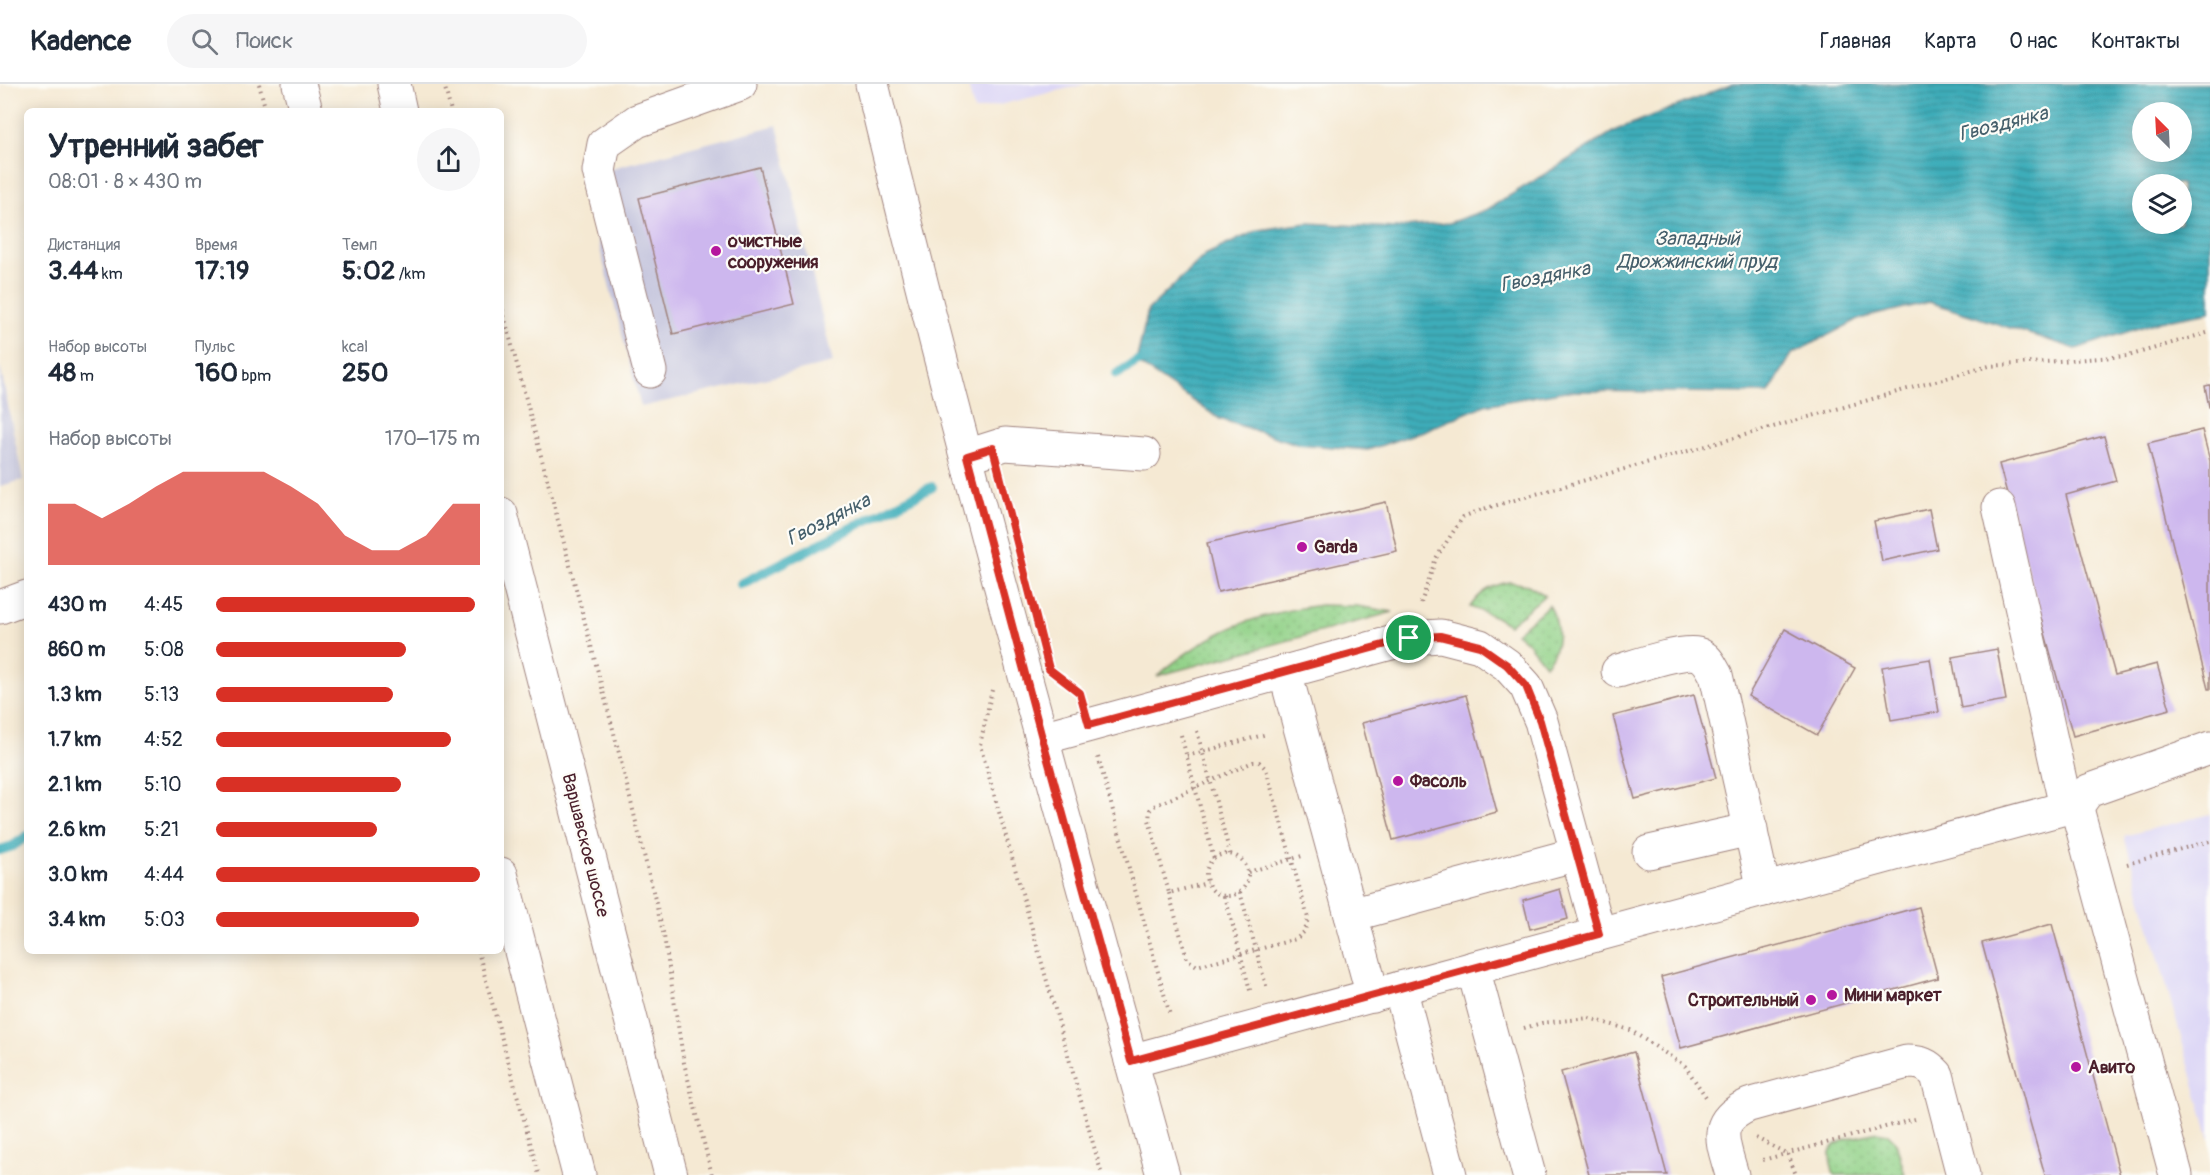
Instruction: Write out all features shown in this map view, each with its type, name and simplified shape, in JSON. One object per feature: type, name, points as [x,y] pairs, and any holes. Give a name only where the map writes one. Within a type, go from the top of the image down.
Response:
[{"type":"street","points":[[299,84],[305,108]]},
{"type":"street","points":[[394,84],[399,108]]},
{"type":"street","points":[[650,371],[599,171],[604,144],[637,121],[740,84]]},
{"type":"street","points":[[872,84],[908,231],[1042,738],[1163,1175]]},
{"type":"street","points":[[967,456],[1005,444],[1144,454]]},
{"type":"street","points":[[1999,507],[2071,806],[2094,874],[2176,1175]]},
{"type":"street","name":"Варшавское шоссе","points":[[504,526],[671,1175]]},
{"type":"street","points":[[0,607],[24,598]]},
{"type":"street","points":[[1042,738],[1409,638],[1440,636],[1480,646],[1507,665],[1526,686],[1540,721],[1599,934]]},
{"type":"street","points":[[1618,671],[1682,654],[1697,654],[1707,660],[1716,675],[1764,890]]},
{"type":"street","points":[[1285,672],[1351,915],[1386,992],[1450,1175]]},
{"type":"street","points":[[1131,1061],[2071,806],[2088,791],[2210,748]]},
{"type":"street","points":[[1649,852],[1751,829]]},
{"type":"street","points":[[1351,915],[1577,854]]},
{"type":"street","points":[[504,886],[579,1175]]},
{"type":"street","points":[[1473,968],[1529,1175]]},
{"type":"street","points":[[1732,1172],[1721,1134],[1733,1112],[1749,1105],[1907,1062],[1920,1062],[1929,1066],[1936,1075],[1963,1175]]},
{"type":"path","points":[[259,84],[265,108]]},
{"type":"path","points":[[444,84],[450,108]]},
{"type":"path","points":[[504,315],[614,733],[655,902],[663,936],[684,1063],[712,1175]]},
{"type":"path","points":[[1409,638],[1436,558],[1463,517],[1483,509],[1989,366],[2128,356],[2210,332]]},
{"type":"path","points":[[1057,675],[1080,693],[1179,1048]]},
{"type":"path","points":[[1180,700],[1203,751],[1230,854]]},
{"type":"path","points":[[1180,700],[1186,756],[1214,859]]},
{"type":"path","points":[[1186,756],[1299,725]]},
{"type":"path","points":[[1253,762],[1263,764],[1308,918],[1305,931],[1296,939],[1202,966],[1187,960],[1148,815],[1154,806],[1211,781],[1253,762]]},
{"type":"path","points":[[2094,874],[2210,841]]},
{"type":"path","points":[[1248,872],[1332,848]]},
{"type":"path","points":[[1230,854],[1242,860],[1248,872],[1247,883],[1240,892],[1230,896],[1214,892],[1206,878],[1208,867],[1214,859],[1219,855],[1230,854]]},
{"type":"path","points":[[1169,893],[1208,883]]},
{"type":"path","points":[[1240,892],[1256,950],[1268,1024]]},
{"type":"path","points":[[1225,896],[1240,955],[1268,1024]]},
{"type":"path","points":[[479,954],[539,1175]]},
{"type":"path","points":[[1492,1037],[1542,1023],[1589,1018],[1630,1030],[1685,1066],[1725,1123],[1788,1154],[1796,1175]]},
{"type":"path","points":[[1732,1172],[1788,1154],[1946,1111]]},
{"type":"shaded area","points":[[968,84],[1086,84],[974,111]]},
{"type":"shaded area","points":[[777,125],[833,363],[641,407],[581,176]]},
{"type":"shaded area","points":[[0,366],[23,480],[0,486]]},
{"type":"shaded area","points":[[2210,814],[2210,1140],[2124,836]]},
{"type":"green space","points":[[1510,582],[1528,585],[1545,595],[1509,625],[1496,617],[1470,607],[1487,590]]},
{"type":"green space","points":[[1321,605],[1357,606],[1393,612],[1157,676],[1195,647],[1233,627],[1274,614]]},
{"type":"green space","points":[[1549,605],[1556,620],[1558,636],[1554,651],[1545,665],[1527,642],[1516,633]]},
{"type":"green space","points":[[1877,1132],[1888,1134],[1896,1142],[1905,1175],[1834,1175],[1830,1156],[1835,1146],[1848,1139]]},
{"type":"water","name":"Западный Дрожжинский пруд","points":[[1733,84],[2210,84],[2210,312],[2160,321],[2076,349],[1929,302],[1859,319],[1792,354],[1769,393],[1565,391],[1485,405],[1426,430],[1368,450],[1297,444],[1220,419],[1136,362],[1148,310],[1205,255],[1258,230],[1308,223],[1394,228],[1449,223],[1488,209],[1616,130]]},
{"type":"building","name":"очистные сооружения","points":[[760,167],[794,304],[673,334],[639,198]]},
{"type":"building","points":[[2210,385],[2210,407],[2209,407],[2205,386]]},
{"type":"building","points":[[2202,430],[2210,461],[2210,689],[2208,689],[2148,443]]},
{"type":"building","points":[[2104,436],[2116,481],[2066,495],[2115,675],[2157,664],[2170,709],[2073,736],[1999,464]]},
{"type":"building","name":"Garda","points":[[1386,502],[1397,551],[1218,592],[1207,543]]},
{"type":"building","points":[[1929,509],[1937,549],[1882,561],[1874,521]]},
{"type":"building","points":[[1785,629],[1855,668],[1817,735],[1748,696]]},
{"type":"building","points":[[1997,649],[2006,700],[1961,708],[1952,657]]},
{"type":"building","points":[[1930,659],[1939,712],[1891,720],[1882,667]]},
{"type":"building","points":[[1466,695],[1497,812],[1393,840],[1362,723]]},
{"type":"building","points":[[1694,695],[1716,778],[1635,799],[1613,716]]},
{"type":"building","points":[[1560,889],[1568,919],[1530,929],[1523,900]]},
{"type":"building","points":[[1919,907],[1938,978],[1681,1048],[1661,977]]},
{"type":"building","points":[[2052,924],[2120,1175],[2045,1175],[2030,1122],[1982,943]]},
{"type":"building","points":[[1634,1052],[1667,1175],[1589,1175],[1561,1072]]},
{"type":"waterway","name":"Гвоздянка","points":[[1117,374],[1136,362],[1148,358]]},
{"type":"waterway","name":"Гвоздянка","points":[[741,584],[932,487]]},
{"type":"waterway","name":"Гвоздянка","points":[[0,850],[13,846],[24,838]]},
{"type":"place","name":"очистные сооружения","points":[[716,251]]},
{"type":"place","name":"Garda","points":[[1302,547]]},
{"type":"place","name":"Фасоль","points":[[1398,781]]},
{"type":"place","name":"Мини маркет","points":[[1832,995]]},
{"type":"place","name":"Строительный","points":[[1811,1000]]},
{"type":"place","name":"Авито","points":[[2076,1067]]},
{"type":"route","points":[[993,448],[1049,669],[1080,693],[1089,725],[1409,638],[1440,636],[1480,646],[1507,665],[1526,686],[1540,721],[1599,934],[1131,1061],[967,456],[993,448]]}]
